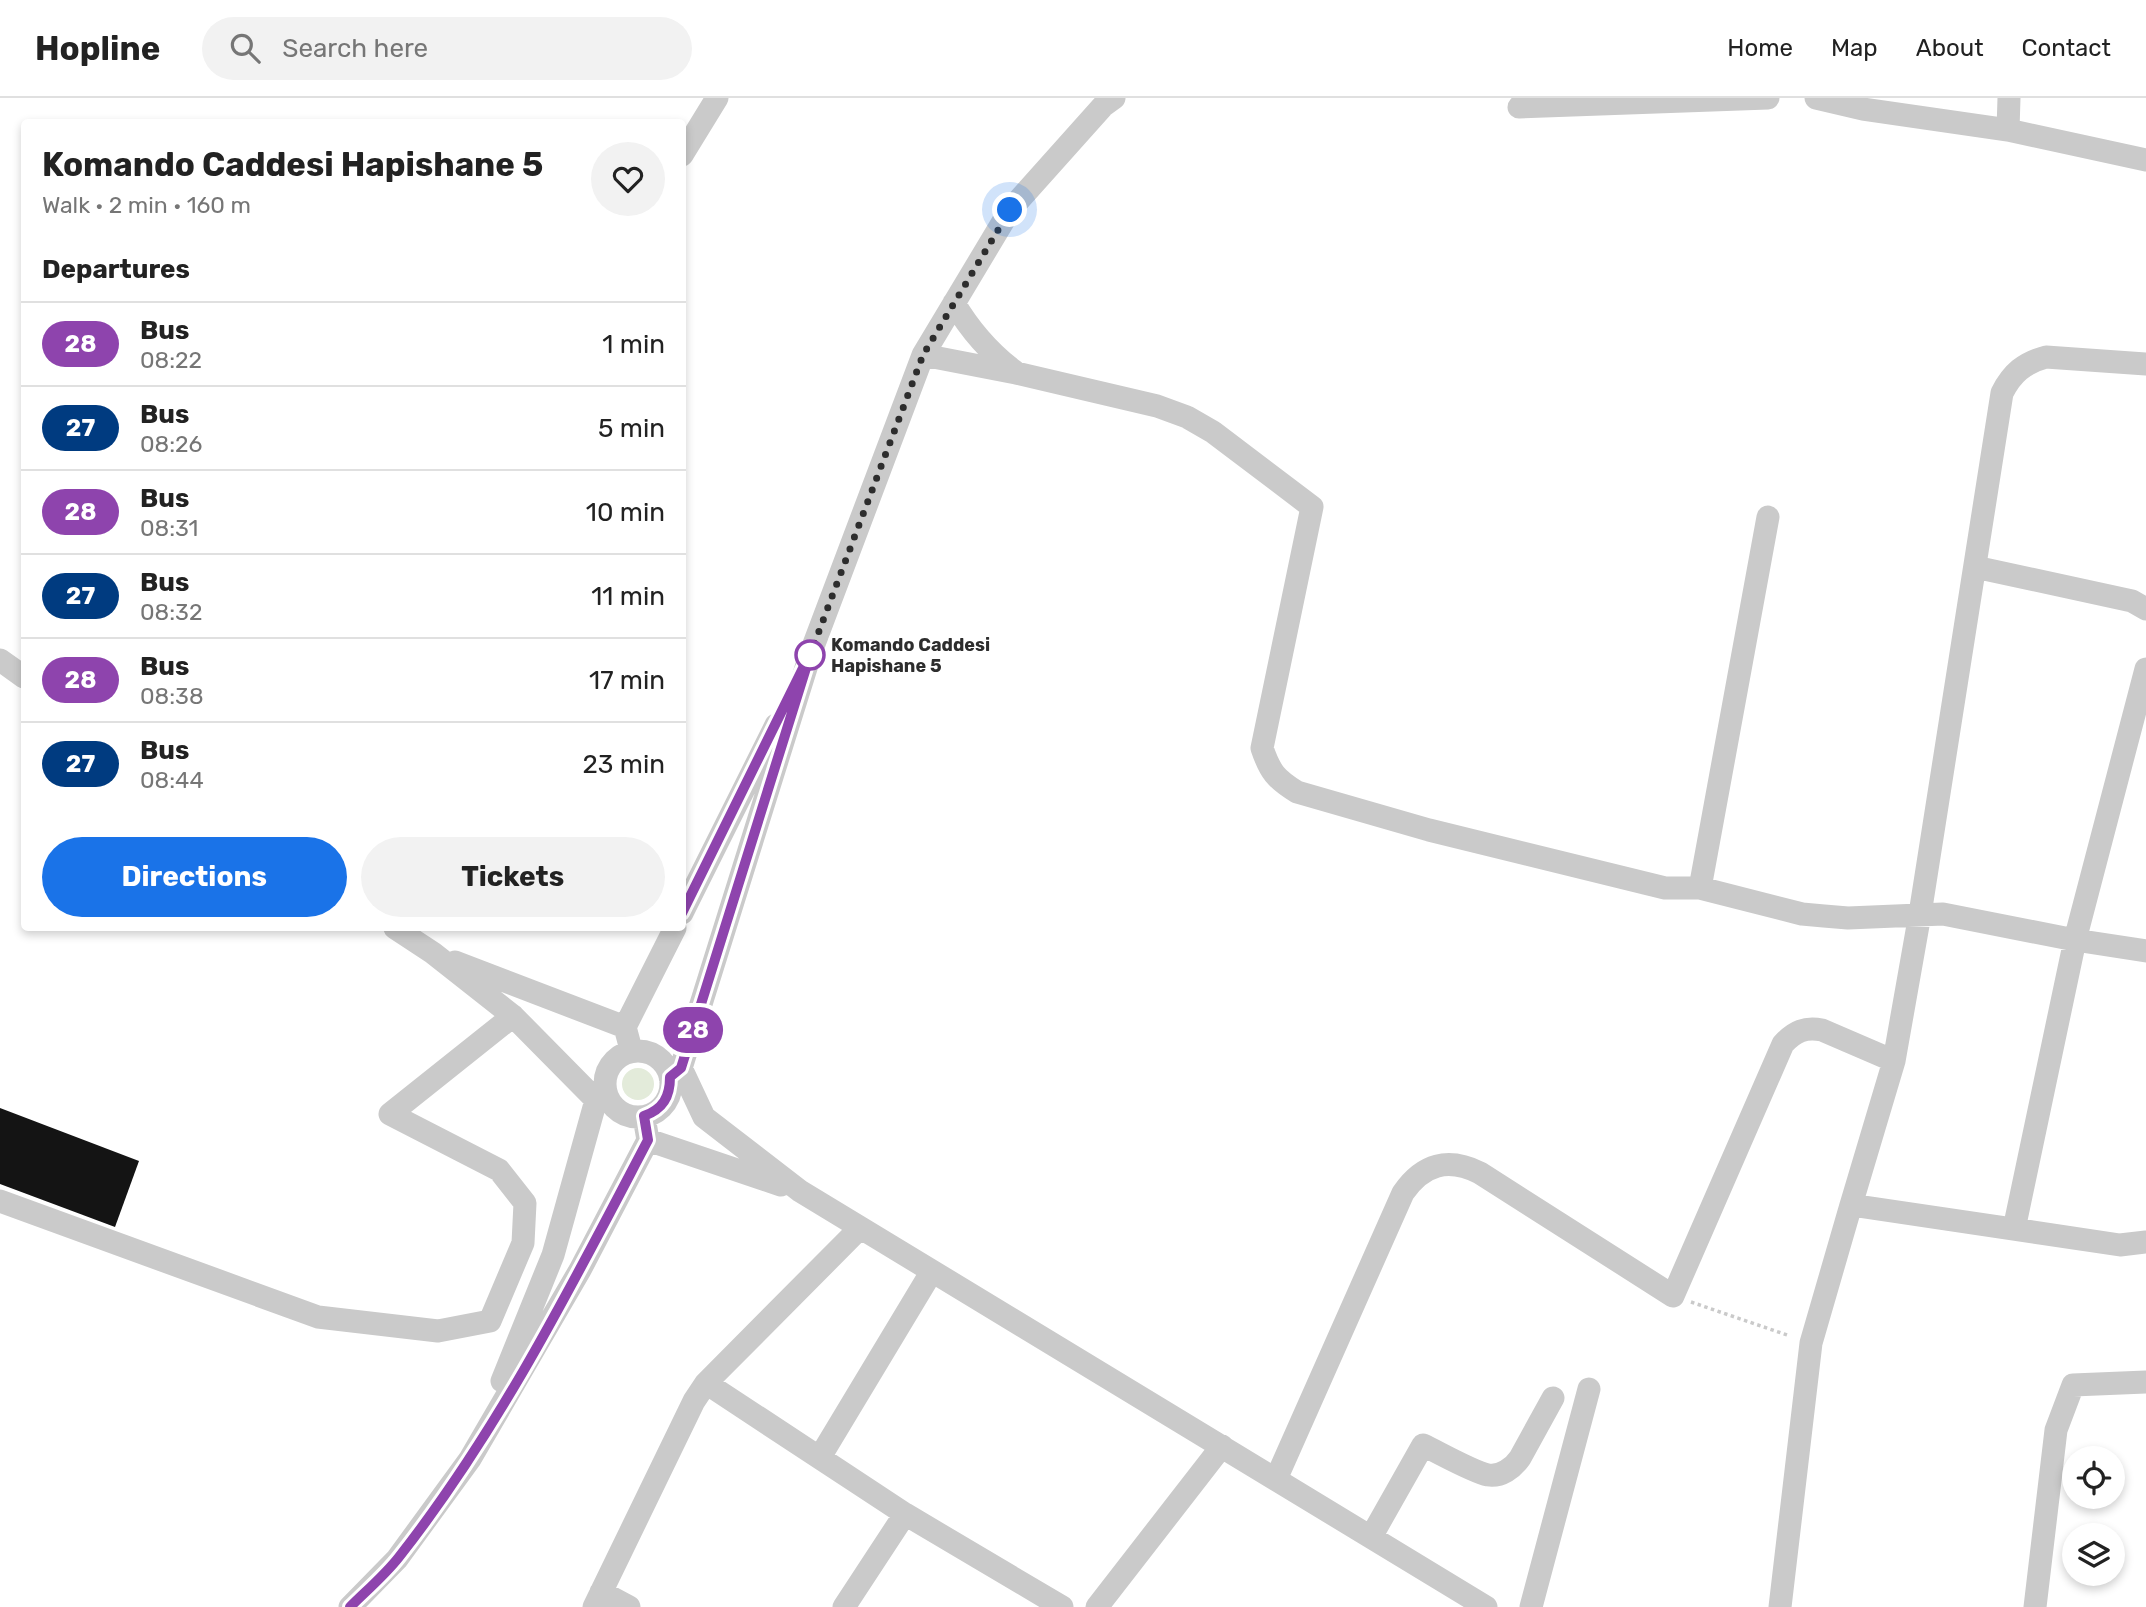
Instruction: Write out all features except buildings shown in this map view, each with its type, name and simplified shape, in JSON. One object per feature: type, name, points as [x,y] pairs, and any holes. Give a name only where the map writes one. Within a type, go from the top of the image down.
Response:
[{"type":"street","points":[[686,148],[717,98]]},
{"type":"street","points":[[400,931],[433,953],[513,1016],[615,1108],[634,1117],[654,1113],[662,1106],[668,1098],[811,652],[923,355],[1010,210],[1103,106],[1114,98]]},
{"type":"street","points":[[1519,107],[1768,98]]},
{"type":"street","points":[[1816,98],[1863,109],[2008,130],[2146,160]]},
{"type":"street","points":[[2008,130],[2009,98]]},
{"type":"street","points":[[954,303],[986,347],[1016,373]]},
{"type":"street","points":[[923,355],[1016,373],[1157,406],[1186,417],[1213,432],[1312,507],[1262,748],[1269,766],[1279,780],[1297,792],[1429,830],[1665,888],[1700,888],[1802,914],[1847,918],[1943,914],[2146,951]]},
{"type":"street","points":[[1780,1607],[1811,1343],[1894,1061],[1920,914],[2002,393],[2009,380],[2025,365],[2046,357],[2146,365]]},
{"type":"street","points":[[1700,888],[1768,517]]},
{"type":"street","points":[[1975,567],[2132,601],[2146,609]]},
{"type":"street","points":[[686,905],[811,652]]},
{"type":"street","points":[[0,660],[21,675]]},
{"type":"street","points":[[2014,1229],[2075,940],[2146,669]]},
{"type":"street","points":[[631,1052],[625,1027],[673,931]]},
{"type":"street","points":[[433,953],[625,1027]]},
{"type":"street","points":[[0,1201],[318,1317],[438,1331],[489,1321],[523,1243],[525,1203],[499,1170],[390,1114],[513,1016]]},
{"type":"street","points":[[1276,1479],[1403,1193],[1412,1181],[1425,1171],[1451,1164],[1480,1172],[1673,1296],[1783,1044],[1801,1030],[1811,1028],[1822,1030],[1894,1061]]},
{"type":"street","points":[[470,1459],[553,1255],[602,1098],[608,1070],[621,1055],[641,1051],[652,1054],[666,1068],[676,1073],[704,1117],[800,1191],[1486,1607]]},
{"type":"street","points":[[350,1607],[397,1559],[470,1459],[580,1270],[648,1140],[644,1116]]},
{"type":"street","points":[[648,1140],[800,1191]]},
{"type":"street","points":[[1851,1205],[2120,1245],[2146,1242]]},
{"type":"street","points":[[629,1607],[597,1599],[694,1401],[706,1382],[860,1228]]},
{"type":"street","points":[[820,1457],[932,1271]]},
{"type":"street","points":[[706,1382],[905,1514],[1062,1607]]},
{"type":"street","points":[[2035,1607],[2056,1430],[2073,1385],[2146,1382]]},
{"type":"street","points":[[1531,1607],[1589,1389]]},
{"type":"street","points":[[1371,1537],[1423,1445],[1487,1475],[1505,1472],[1520,1458],[1553,1398]]},
{"type":"street","points":[[1097,1607],[1222,1447]]},
{"type":"street","points":[[844,1607],[905,1514]]},
{"type":"path","points":[[1673,1296],[1811,1343]]},
{"type":"green space","points":[[638,1068],[649,1073],[654,1084],[649,1095],[638,1100],[627,1095],[622,1084],[627,1073]]},
{"type":"bus line","name":"28","points":[[350,1607],[397,1559],[470,1459],[580,1270],[648,1140],[644,1116],[654,1113],[662,1106],[668,1098],[670,1077],[681,1068],[811,652],[686,905]]},
{"type":"place","name":"Komando Caddesi Hapishane 5","points":[[810,655]]},
{"type":"route","points":[[810,655],[923,355],[1010,210]]}]
